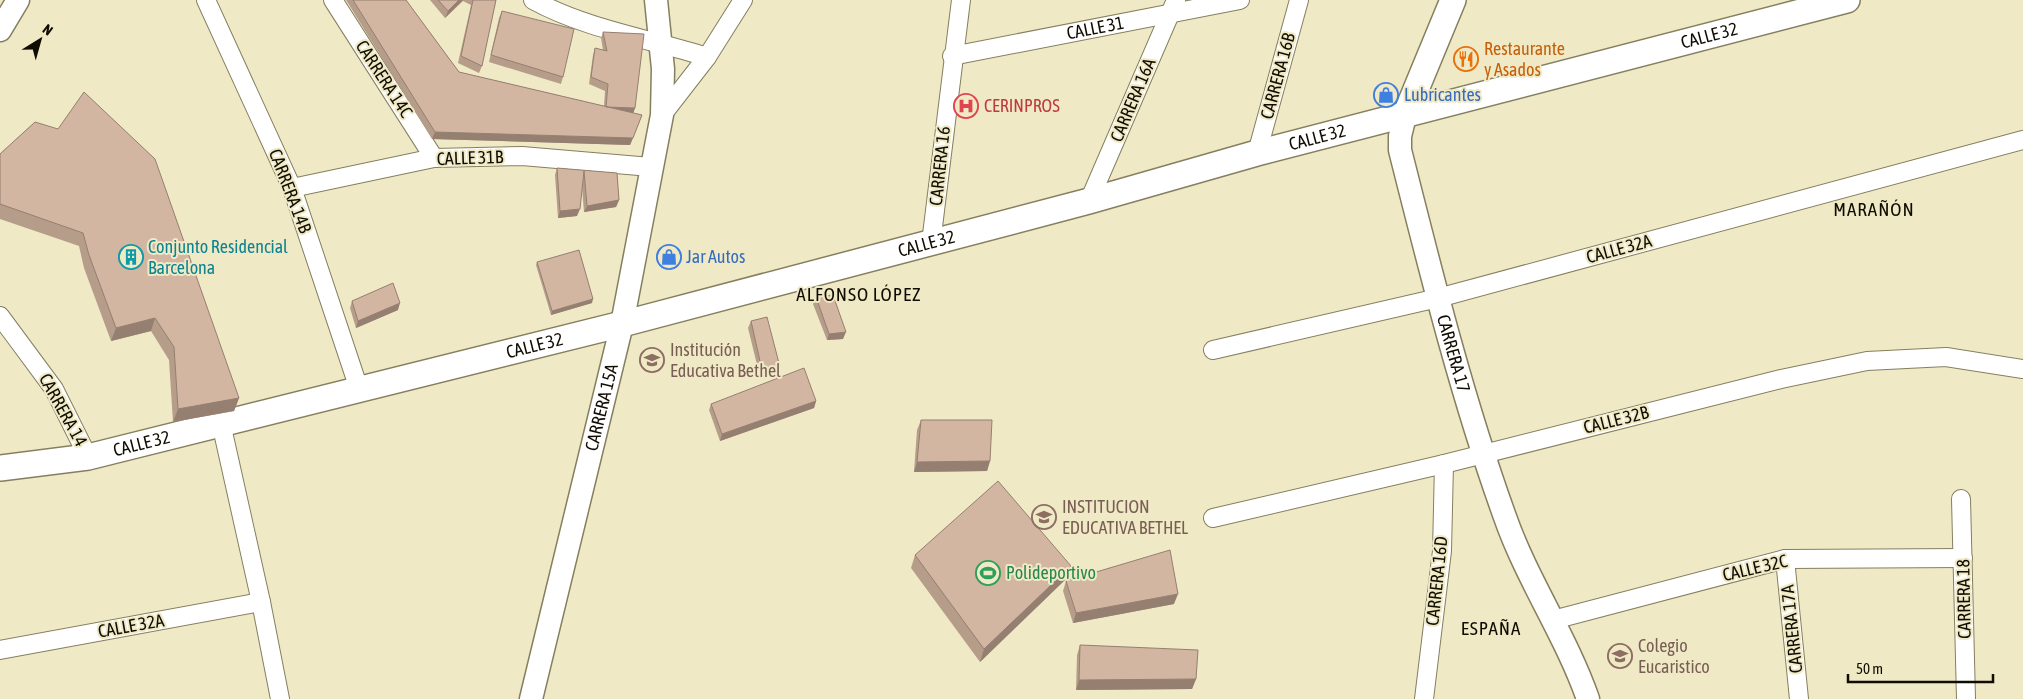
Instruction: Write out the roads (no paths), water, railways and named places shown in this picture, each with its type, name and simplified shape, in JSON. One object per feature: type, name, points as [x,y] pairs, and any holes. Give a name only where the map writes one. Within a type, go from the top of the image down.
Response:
[{"type":"main road","name":"CARRERA 17","points":[[1405,116],[1453,0]]},
{"type":"main road","name":"CALLE 32","points":[[0,468],[88,457],[622,324],[1089,201],[1257,153],[1847,0]]},
{"type":"street","points":[[0,30],[18,0]]},
{"type":"street","name":"CARRERA 14B","points":[[206,0],[292,188],[359,389]]},
{"type":"street","name":"CARRERA 14C","points":[[333,0],[434,158]]},
{"type":"street","points":[[533,0],[554,11],[707,57]]},
{"type":"street","name":"CARRERA 15A","points":[[531,699],[622,324],[662,115],[661,42],[656,0]]},
{"type":"street","name":"CARRERA 15A","points":[[662,115],[707,57],[743,0]]},
{"type":"street","name":"CARRERA 16","points":[[931,242],[952,56],[961,0]]},
{"type":"street","name":"CALLE 31","points":[[952,56],[1173,7],[1240,0]]},
{"type":"street","name":"CARRERA 16B","points":[[1257,153],[1299,0]]},
{"type":"street","name":"CARRERA 16A","points":[[1089,201],[1173,7]]},
{"type":"street","name":"CARRERA 17","points":[[1405,116],[1400,136],[1400,150],[1438,298],[1484,453],[1516,544],[1553,620],[1588,699]]},
{"type":"street","name":"CALLE 32A","points":[[1213,350],[1438,298],[2023,140]]},
{"type":"street","name":"CALLE 31B","points":[[292,188],[434,158],[522,156],[651,167]]},
{"type":"street","name":"CARRERA 14","points":[[0,316],[54,389],[88,457]]},
{"type":"street","name":"CALLE 32B","points":[[1213,518],[1444,464],[1781,380],[1867,361],[1946,358],[2023,369]]},
{"type":"street","points":[[221,423],[262,602],[280,699]]},
{"type":"street","name":"CARRERA 16D","points":[[1424,699],[1442,551],[1444,464]]},
{"type":"street","name":"CARRERA 18","points":[[1961,499],[1966,699]]},
{"type":"street","name":"CALLE 32C","points":[[1553,620],[1785,558],[1963,558]]},
{"type":"street","name":"CARRERA 17A","points":[[1785,558],[1799,699]]},
{"type":"street","name":"CALLE 32A","points":[[0,650],[262,602]]},
{"type":"place","name":"Restaurante y Asados","points":[[1466,59]]},
{"type":"place","name":"Lubricantes","points":[[1386,95]]},
{"type":"place","name":"CERINPROS","points":[[966,106]]},
{"type":"place","name":"Conjunto Residencial Barcelona","points":[[131,257]]},
{"type":"place","name":"Jar Autos","points":[[669,257]]},
{"type":"place","name":"Institución Educativa Bethel","points":[[652,360]]},
{"type":"place","name":"INSTITUCION EDUCATIVA BETHEL","points":[[1044,517]]},
{"type":"place","name":"Polideportivo","points":[[988,573]]},
{"type":"place","name":"Colegio Eucaristico","points":[[1620,656]]},
{"type":"district","name":"MARAÑÓN","points":[[1874,209]]},
{"type":"district","name":"ALFONSO LÓPEZ","points":[[859,294]]},
{"type":"district","name":"ESPAÑA","points":[[1491,628]]}]
